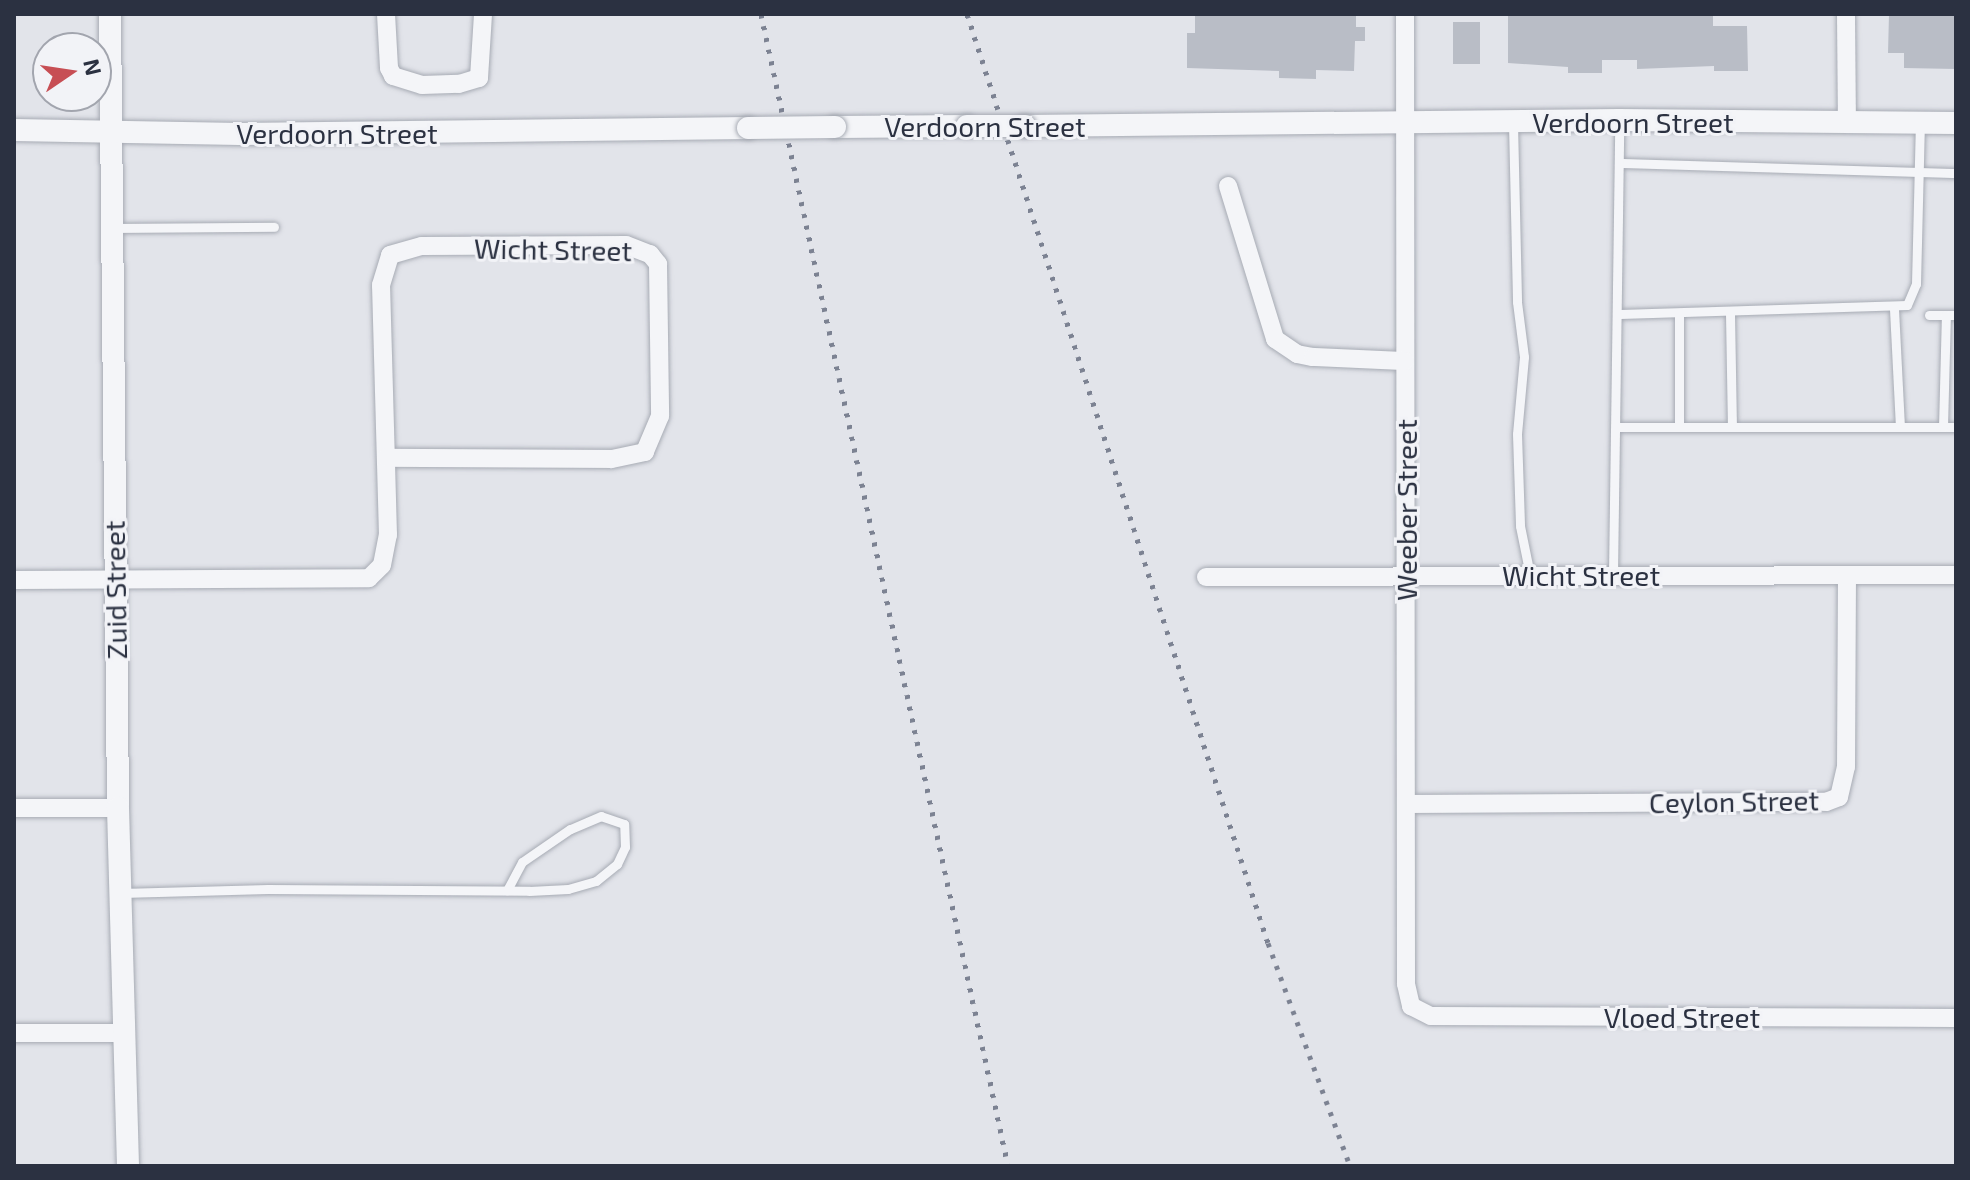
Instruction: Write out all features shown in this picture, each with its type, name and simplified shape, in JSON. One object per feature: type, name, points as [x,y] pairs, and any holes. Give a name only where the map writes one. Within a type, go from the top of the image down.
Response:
[{"type":"street","name":"Zuid Street","points":[[110,14],[118,808],[128,1166]]},
{"type":"street","points":[[386,14],[389,68],[393,76],[422,85],[459,84],[479,78],[483,14]]},
{"type":"street","name":"Weeber Street","points":[[1405,14],[1406,984],[1411,1006]]},
{"type":"street","points":[[1846,14],[1847,122]]},
{"type":"street","name":"Verdoorn Street","points":[[14,130],[1403,125],[1619,120],[1956,123]]},
{"type":"street","points":[[1228,186],[1275,339],[1297,354],[1313,357],[1405,361]]},
{"type":"street","name":"Wicht Street","points":[[14,580],[369,578],[386,555],[381,285],[387,260],[396,250],[626,245],[650,254],[658,264],[660,416],[645,452],[611,459],[386,458]]},
{"type":"street","name":"Wicht Street","points":[[1206,577],[1956,575]]},
{"type":"street","name":"Ceylon Street","points":[[1406,804],[1826,802],[1839,797],[1846,767],[1847,576]]},
{"type":"street","points":[[14,808],[118,808]]},
{"type":"street","name":"Vloed Street","points":[[1411,1006],[1431,1016],[1956,1018]]},
{"type":"street","points":[[14,1033],[124,1033]]},
{"type":"lane","points":[[1613,574],[1620,314],[1619,120]]},
{"type":"lane","points":[[1513,123],[1517,302],[1524,365],[1517,434],[1520,526],[1530,575]]},
{"type":"lane","points":[[1620,314],[1894,309],[1907,305],[1915,292],[1920,124]]},
{"type":"lane","points":[[1619,163],[1956,173]]},
{"type":"lane","points":[[110,228],[274,227]]},
{"type":"lane","points":[[1894,309],[1900,427]]},
{"type":"lane","points":[[1679,314],[1679,426]]},
{"type":"lane","points":[[1730,314],[1732,427]]},
{"type":"lane","points":[[1929,315],[1951,315],[1943,427]]},
{"type":"lane","points":[[1617,427],[1956,427]]},
{"type":"lane","points":[[121,893],[507,890],[568,889],[605,877],[625,847],[624,824],[601,816],[562,833],[522,862],[507,890]]},
{"type":"building","points":[[1195,14],[1356,14],[1356,27],[1365,27],[1365,41],[1355,41],[1354,71],[1316,70],[1316,79],[1279,78],[1279,71],[1187,68],[1187,33],[1195,33]]},
{"type":"building","points":[[1713,14],[1713,26],[1747,26],[1748,71],[1714,71],[1714,66],[1637,69],[1637,60],[1602,60],[1602,73],[1568,73],[1568,67],[1508,63],[1508,16]]},
{"type":"building","points":[[1889,14],[1956,14],[1956,69],[1904,68],[1904,53],[1888,53]]},
{"type":"building","points":[[1453,22],[1480,22],[1480,64],[1453,64]]},
{"type":"railway","points":[[761,14],[1008,1166]]},
{"type":"railway","points":[[967,14],[1268,943],[1350,1166]]}]
